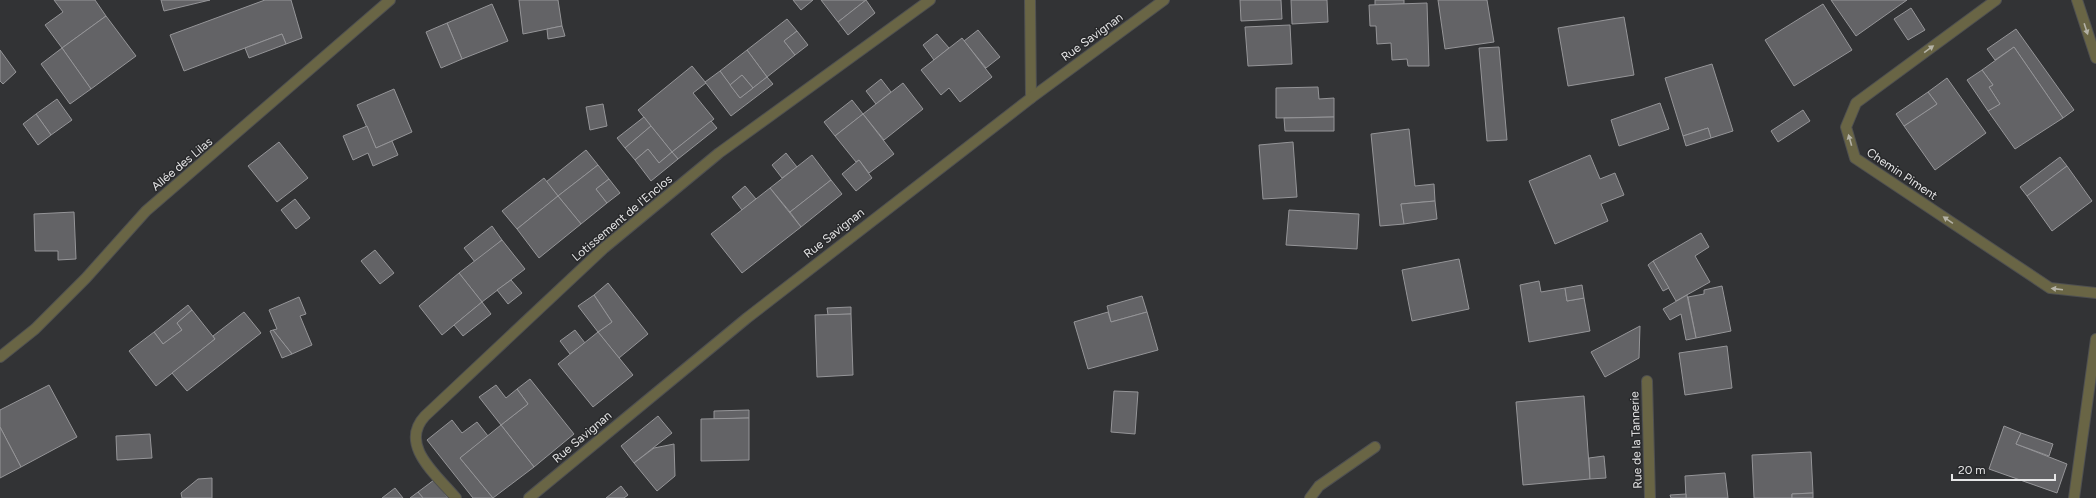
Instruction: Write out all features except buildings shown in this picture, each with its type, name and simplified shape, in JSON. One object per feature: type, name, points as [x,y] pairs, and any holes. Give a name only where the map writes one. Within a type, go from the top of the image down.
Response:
[{"type":"street","name":"Allée des Lilas","points":[[0,357],[35,329],[86,278],[146,212],[390,0]]},
{"type":"street","name":"Lotissement de l'Enclos","points":[[456,498],[422,457],[416,446],[417,424],[622,233],[719,153],[930,0]]},
{"type":"street","points":[[1030,0],[1030,98]]},
{"type":"street","name":"Rue Savignan","points":[[529,498],[747,318],[1030,98],[1164,0]]},
{"type":"street","name":"Chemin Piment","points":[[1996,0],[1856,103],[1846,127],[1855,158],[2050,288],[2096,293]]},
{"type":"street","points":[[2077,0],[2096,58]]},
{"type":"street","points":[[2074,498],[2096,339]]},
{"type":"street","name":"Rue de la Tannerie","points":[[1647,381],[1650,498]]},
{"type":"street","points":[[1310,498],[1319,486],[1375,447]]}]
